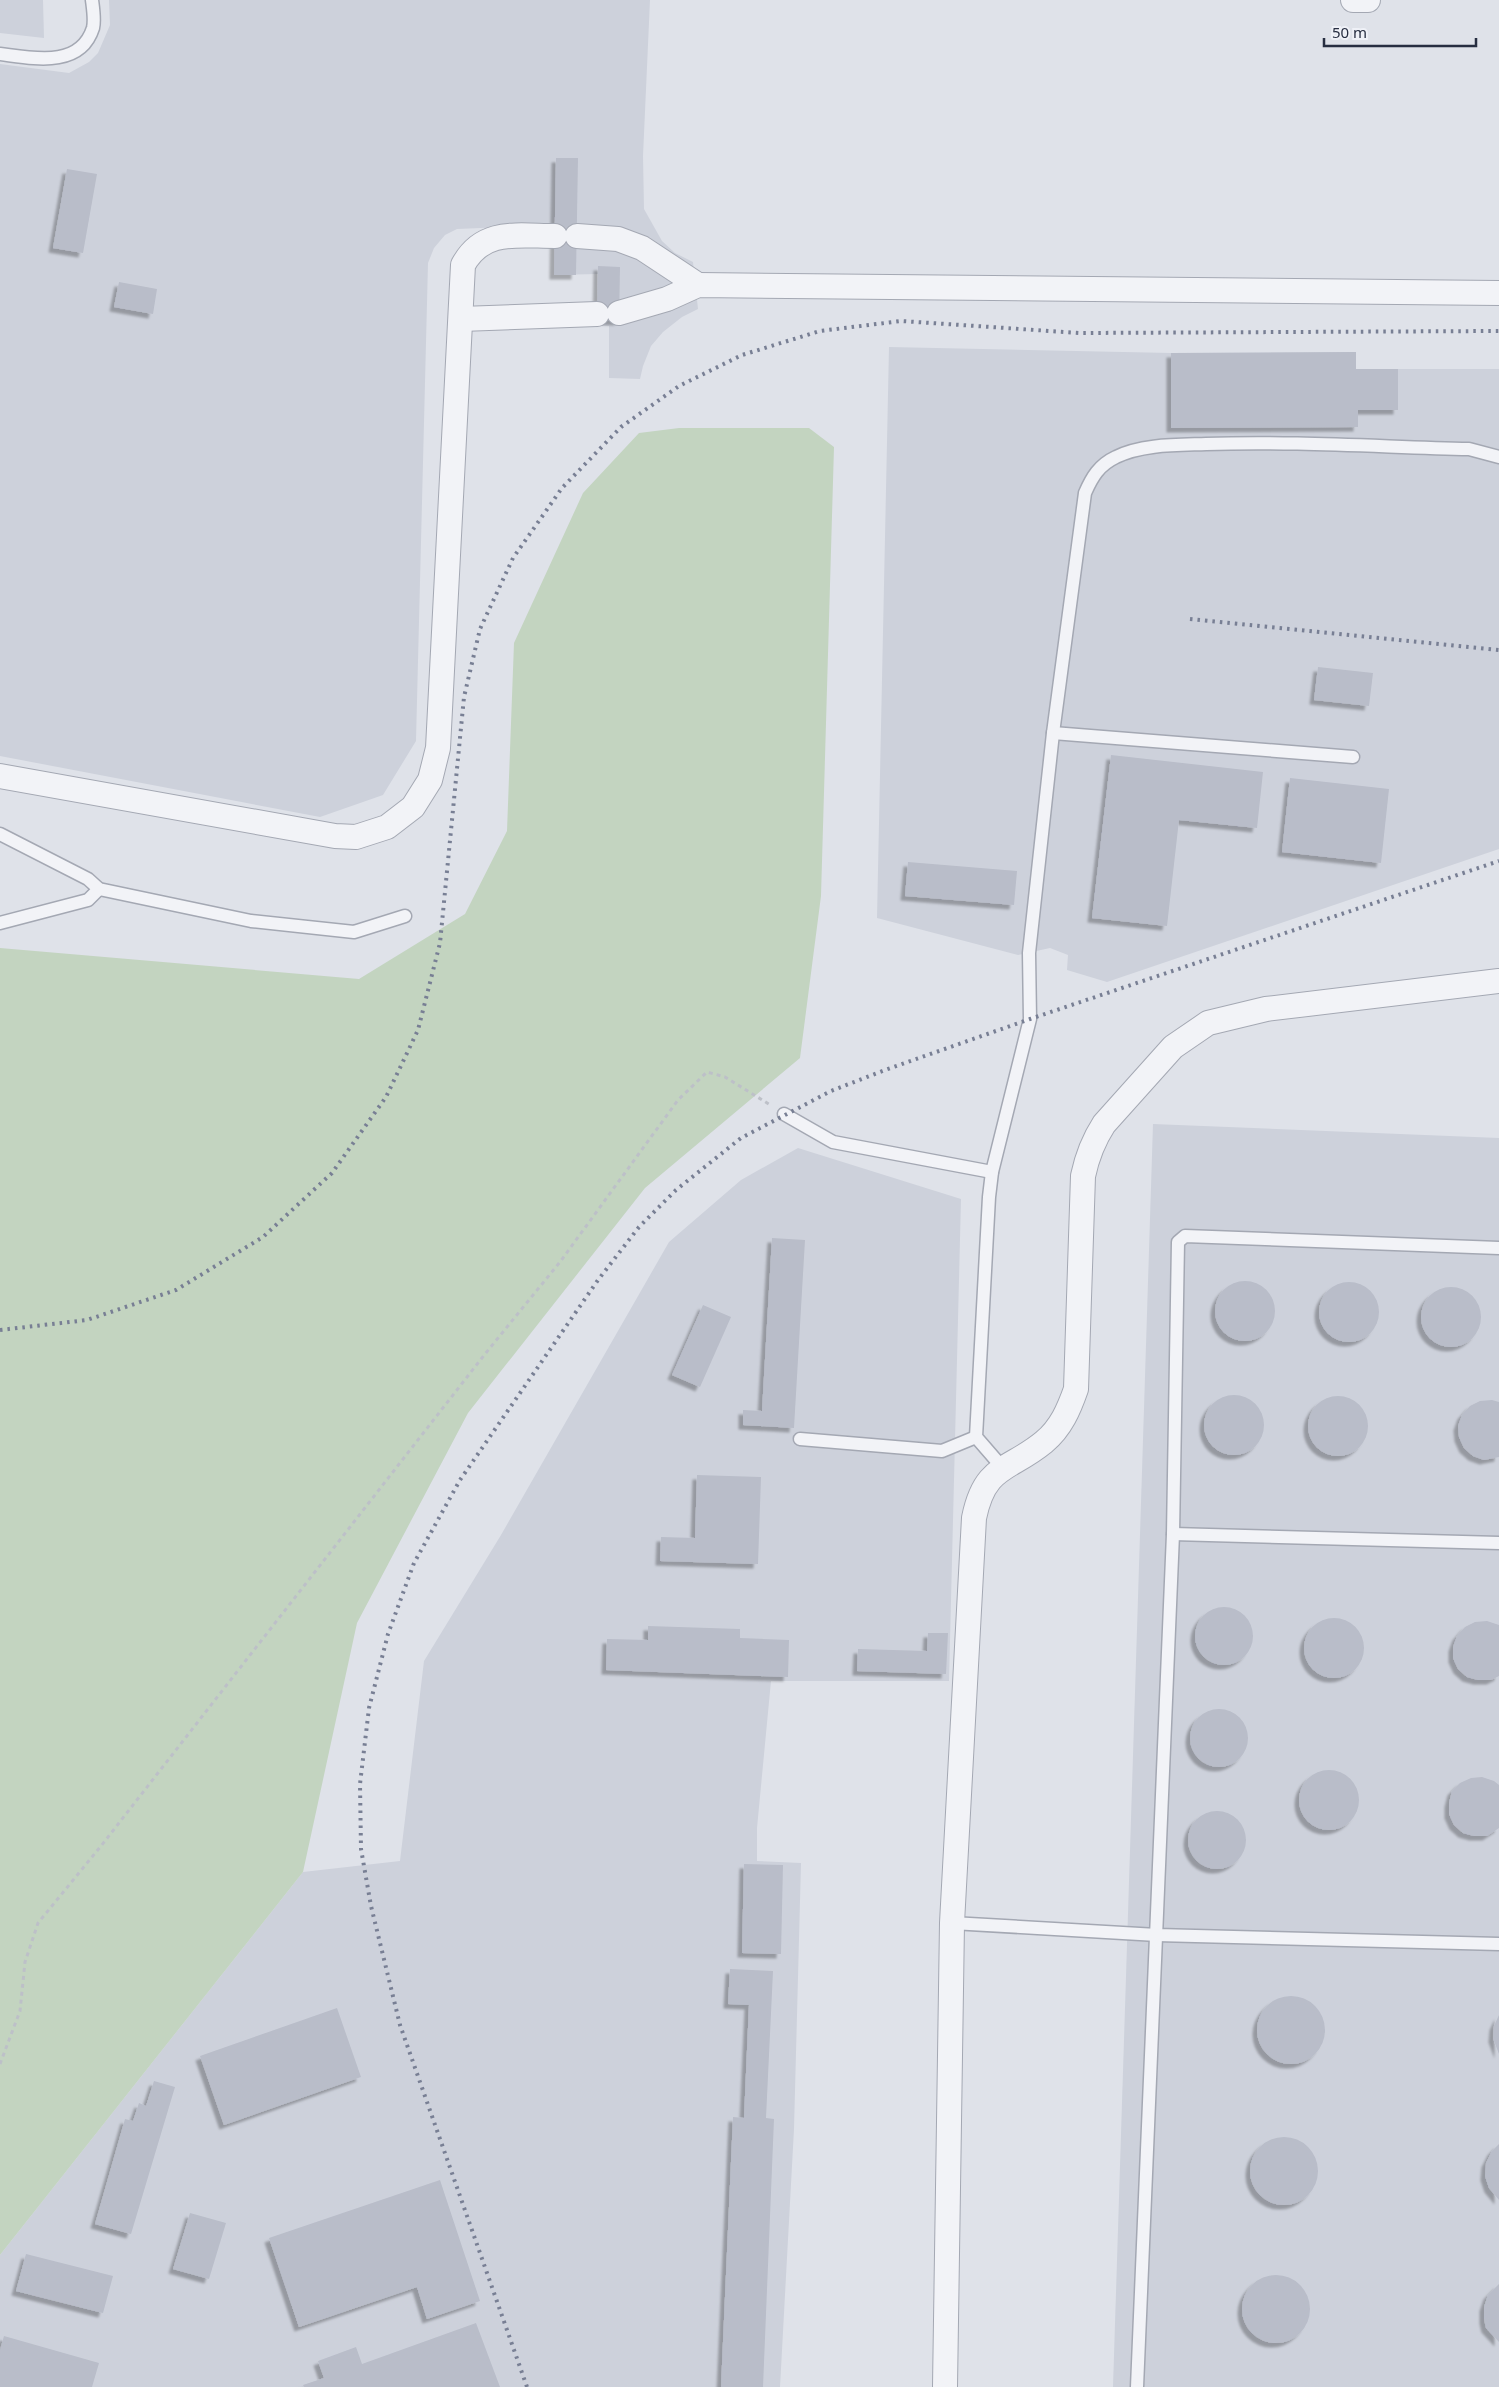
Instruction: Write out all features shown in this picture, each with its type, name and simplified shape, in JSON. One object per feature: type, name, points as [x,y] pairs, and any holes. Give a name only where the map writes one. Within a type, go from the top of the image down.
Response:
[{"type":"street","points":[[1353,0],[1368,0]]},
{"type":"street","points":[[0,776],[335,836],[356,837],[387,827],[412,807],[430,780],[438,748],[463,265],[477,246],[499,237],[566,236],[618,239],[642,248],[698,286]]},
{"type":"street","points":[[461,320],[608,313],[667,299],[698,286],[1499,293]]},
{"type":"street","points":[[944,2387],[952,1923],[974,1518],[978,1498],[987,1481],[1002,1467],[1031,1452],[1046,1441],[1060,1426],[1070,1408],[1076,1389],[1083,1176],[1094,1138],[1104,1124],[1173,1047],[1208,1023],[1266,1009],[1499,981]]},
{"type":"lane","points":[[0,54],[46,59],[60,57],[75,51],[86,41],[94,26],[92,0]]},
{"type":"lane","points":[[1002,1467],[976,1437],[992,1172],[1030,1019],[1029,953],[1053,733],[1085,493],[1092,476],[1103,464],[1117,456],[1138,450],[1176,445],[1248,443],[1469,449],[1499,457]]},
{"type":"lane","points":[[1053,733],[1353,757]]},
{"type":"lane","points":[[0,834],[88,879],[99,889],[251,921],[354,932],[405,916]]},
{"type":"lane","points":[[0,923],[88,900],[99,889]]},
{"type":"lane","points":[[784,1114],[833,1142],[992,1172]]},
{"type":"lane","points":[[1137,2387],[1173,1534],[1178,1242],[1185,1236],[1499,1248]]},
{"type":"lane","points":[[800,1439],[942,1451],[976,1437]]},
{"type":"lane","points":[[1173,1534],[1499,1543]]},
{"type":"lane","points":[[952,1923],[1156,1935],[1499,1944]]},
{"type":"path","points":[[0,2064],[20,2011],[24,1962],[38,1923],[101,1846],[479,1362],[560,1262],[678,1100],[707,1072],[725,1077],[784,1114]]},
{"type":"shaded area","points":[[0,0],[43,0],[44,38],[0,33]]},
{"type":"shaded area","points":[[109,0],[650,0],[643,156],[644,209],[662,241],[675,253],[693,262],[698,309],[682,317],[663,332],[651,346],[640,379],[609,378],[609,326],[597,326],[598,274],[554,275],[555,225],[457,229],[445,235],[434,248],[428,263],[416,741],[383,795],[320,817],[0,756],[0,64],[69,73],[89,62],[98,53],[110,25]]},
{"type":"shaded area","points":[[889,347],[1171,353],[1356,352],[1356,369],[1499,369],[1499,849],[1107,982],[1067,970],[1068,955],[1050,948],[1018,955],[877,918]]},
{"type":"shaded area","points":[[1153,1124],[1499,1138],[1499,2387],[1113,2387]]},
{"type":"shaded area","points":[[798,1148],[961,1199],[949,1681],[771,1681],[757,1828],[757,1861],[801,1863],[794,2129],[780,2387],[0,2387],[0,2255],[303,1872],[400,1861],[424,1661],[501,1535],[669,1242],[741,1180]]},
{"type":"green space","points":[[679,428],[809,428],[834,447],[821,896],[800,1058],[645,1188],[468,1413],[357,1623],[303,1872],[0,2255],[0,948],[359,979],[465,914],[507,831],[514,643],[583,493],[639,433]]},
{"type":"building","points":[[556,158],[578,158],[576,275],[554,275]]},
{"type":"building","points":[[67,169],[97,174],[83,253],[53,248]]},
{"type":"building","points":[[598,266],[620,267],[619,321],[597,320]]},
{"type":"building","points":[[119,282],[157,289],[153,314],[114,307]]},
{"type":"building","points":[[1356,352],[1356,369],[1398,369],[1398,410],[1358,410],[1358,427],[1171,428],[1171,353]]},
{"type":"building","points":[[1318,667],[1373,673],[1369,706],[1314,700]]},
{"type":"building","points":[[1111,755],[1263,772],[1257,828],[1179,820],[1167,926],[1092,918]]},
{"type":"building","points":[[1290,778],[1389,789],[1381,863],[1282,852]]},
{"type":"building","points":[[908,862],[1017,871],[1014,905],[905,896]]},
{"type":"building","points":[[772,1238],[805,1240],[794,1428],[743,1425],[743,1410],[762,1411]]},
{"type":"building","points":[[1245,1281],[1262,1286],[1270,1294],[1275,1311],[1270,1328],[1262,1336],[1245,1341],[1228,1336],[1220,1328],[1215,1311],[1220,1294],[1228,1286]]},
{"type":"building","points":[[1349,1282],[1366,1287],[1374,1295],[1379,1312],[1374,1329],[1366,1337],[1349,1342],[1332,1337],[1324,1329],[1319,1312],[1324,1295],[1332,1287]]},
{"type":"building","points":[[1451,1287],[1468,1292],[1476,1300],[1481,1317],[1476,1334],[1468,1342],[1451,1347],[1434,1342],[1426,1334],[1421,1317],[1426,1300],[1434,1292]]},
{"type":"building","points":[[703,1305],[731,1317],[700,1387],[672,1375]]},
{"type":"building","points":[[1234,1395],[1251,1400],[1259,1408],[1264,1425],[1259,1442],[1251,1450],[1234,1455],[1217,1450],[1209,1442],[1204,1425],[1209,1408],[1217,1400]]},
{"type":"building","points":[[1338,1396],[1355,1401],[1363,1409],[1368,1426],[1363,1443],[1355,1451],[1338,1456],[1321,1451],[1313,1443],[1308,1426],[1313,1409],[1321,1401]]},
{"type":"building","points":[[1492,1400],[1499,1402],[1499,1457],[1484,1460],[1473,1456],[1464,1448],[1459,1437],[1458,1426],[1462,1415],[1470,1406],[1480,1401]]},
{"type":"building","points":[[697,1475],[761,1477],[758,1564],[660,1561],[661,1537],[695,1538]]},
{"type":"building","points":[[1218,1607],[1230,1607],[1245,1615],[1253,1630],[1253,1642],[1245,1657],[1230,1665],[1218,1665],[1203,1657],[1195,1642],[1195,1630],[1203,1615]]},
{"type":"building","points":[[1334,1618],[1351,1623],[1359,1631],[1364,1648],[1359,1665],[1351,1673],[1334,1678],[1317,1673],[1309,1665],[1304,1648],[1309,1631],[1317,1623]]},
{"type":"building","points":[[1487,1621],[1499,1625],[1499,1676],[1491,1680],[1478,1680],[1467,1677],[1458,1669],[1453,1658],[1453,1647],[1457,1636],[1465,1627],[1475,1622]]},
{"type":"building","points":[[648,1626],[740,1629],[740,1638],[789,1640],[788,1677],[606,1670],[607,1639],[648,1640]]},
{"type":"building","points":[[928,1633],[948,1633],[946,1674],[857,1671],[858,1649],[927,1651]]},
{"type":"building","points":[[1213,1709],[1225,1709],[1240,1717],[1248,1732],[1248,1744],[1240,1759],[1225,1767],[1213,1767],[1198,1759],[1190,1744],[1190,1732],[1198,1717]]},
{"type":"building","points":[[1329,1770],[1346,1775],[1354,1783],[1359,1800],[1354,1817],[1346,1825],[1329,1830],[1312,1825],[1304,1817],[1299,1800],[1304,1783],[1312,1775]]},
{"type":"building","points":[[1482,1777],[1499,1785],[1499,1828],[1487,1836],[1474,1836],[1463,1833],[1454,1825],[1449,1814],[1449,1803],[1452,1791],[1460,1783],[1471,1778]]},
{"type":"building","points":[[1211,1811],[1223,1811],[1238,1819],[1246,1834],[1246,1846],[1238,1861],[1223,1869],[1211,1869],[1196,1861],[1188,1846],[1188,1834],[1196,1819]]},
{"type":"building","points":[[744,1864],[783,1865],[781,1954],[742,1953]]},
{"type":"building","points":[[730,1969],[773,1971],[766,2118],[774,2119],[763,2387],[721,2387],[733,2117],[744,2118],[749,2005],[728,2004]]},
{"type":"building","points":[[1291,1996],[1304,1999],[1315,2006],[1322,2017],[1325,2030],[1322,2043],[1315,2054],[1304,2061],[1291,2064],[1278,2061],[1267,2054],[1260,2043],[1257,2030],[1260,2017],[1267,2006],[1278,1999]]},
{"type":"building","points":[[337,2008],[361,2077],[224,2125],[200,2056]]},
{"type":"building","points":[[1499,2015],[1499,2054],[1493,2038],[1494,2026]]},
{"type":"building","points":[[154,2081],[175,2087],[131,2234],[95,2224],[125,2119],[133,2121],[139,2103],[146,2106]]},
{"type":"building","points":[[1284,2137],[1297,2140],[1308,2147],[1315,2158],[1318,2171],[1315,2184],[1308,2195],[1297,2202],[1284,2205],[1271,2202],[1260,2195],[1253,2184],[1250,2171],[1253,2158],[1260,2147],[1271,2140]]},
{"type":"building","points":[[1499,2144],[1499,2200],[1489,2188],[1485,2176],[1486,2163],[1492,2151]]},
{"type":"building","points":[[440,2180],[480,2301],[427,2319],[417,2287],[299,2327],[269,2238]]},
{"type":"building","points":[[190,2213],[226,2223],[209,2279],[173,2269]]},
{"type":"building","points":[[26,2254],[113,2276],[103,2313],[16,2291]]},
{"type":"building","points":[[1276,2275],[1289,2278],[1300,2285],[1307,2296],[1310,2309],[1307,2322],[1300,2333],[1289,2340],[1276,2343],[1263,2340],[1252,2333],[1245,2322],[1242,2309],[1245,2296],[1252,2285],[1263,2278]]},
{"type":"building","points":[[1499,2284],[1499,2342],[1486,2328],[1484,2307],[1488,2295]]},
{"type":"building","points":[[476,2323],[500,2387],[304,2387],[303,2385],[324,2378],[318,2361],[356,2347],[362,2364]]},
{"type":"building","points":[[4,2336],[99,2363],[92,2387],[0,2387],[0,2350]]},
{"type":"railway","points":[[0,1330],[87,1320],[176,1290],[263,1237],[332,1173],[386,1097],[418,1030],[440,943],[464,697],[480,629],[513,558],[562,488],[621,427],[679,386],[742,355],[820,331],[901,321],[1080,333],[1499,331]]},
{"type":"railway","points":[[1190,619],[1499,650]]},
{"type":"railway","points":[[527,2387],[400,2025],[371,1906],[361,1849],[360,1784],[369,1708],[388,1634],[414,1563],[460,1480],[598,1280],[639,1227],[676,1190],[741,1138],[831,1091],[885,1070],[1030,1019],[1499,861]]}]
